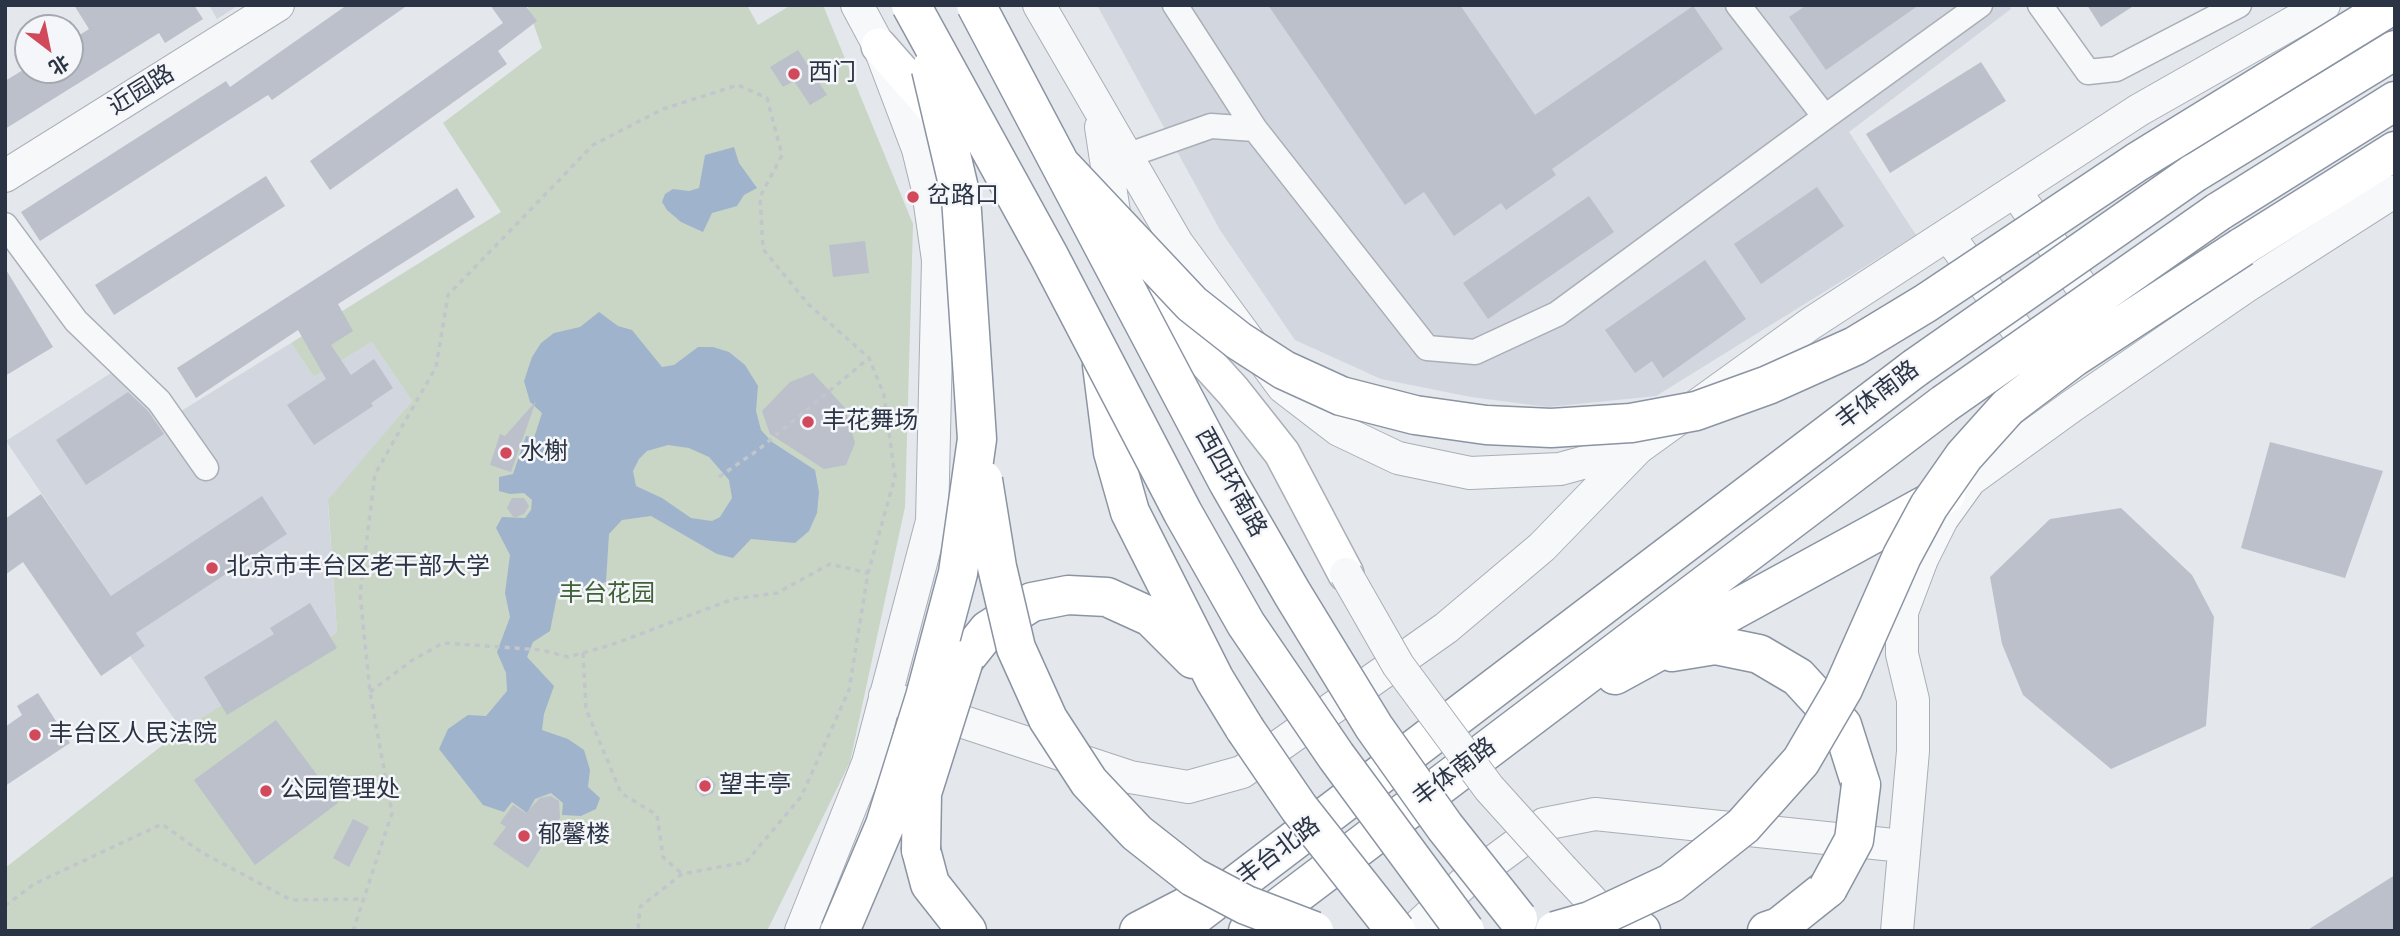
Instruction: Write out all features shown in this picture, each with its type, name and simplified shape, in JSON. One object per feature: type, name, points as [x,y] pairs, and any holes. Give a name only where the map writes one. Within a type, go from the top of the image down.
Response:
[{"type":"highway","name":"西四环南路","points":[[977,5],[1228,482],[1306,615],[1374,727],[1445,827],[1524,925]]},
{"type":"highway","points":[[1061,165],[1192,304],[1239,341],[1284,370],[1341,396],[1415,415],[1486,425],[1551,428],[1631,424],[1696,411],[1768,386],[1856,346],[1926,303],[2137,162],[2392,5]]},
{"type":"highway","points":[[914,10],[961,197],[976,439],[997,567],[1016,648],[1048,719],[1089,782],[1137,832],[1193,877],[1247,905],[1314,931]]},
{"type":"highway","points":[[914,10],[1049,256],[1183,513],[1246,624],[1336,756],[1465,931]]},
{"type":"highway","name":"丰体南路","points":[[1383,773],[1915,368],[2194,173],[2395,50]]},
{"type":"highway","name":"丰体南路","points":[[1404,812],[1944,404],[2218,212],[2395,101]]},
{"type":"highway","points":[[1555,931],[1590,921],[1671,883],[1743,826],[1801,761],[1843,689],[1902,556],[1930,506],[1964,456],[2008,407],[2074,357],[2395,151]]},
{"type":"highway","points":[[1102,365],[1114,452],[1130,512],[1215,680],[1299,808],[1396,931]]},
{"type":"highway","points":[[840,931],[885,825],[925,697],[958,573],[976,439]]},
{"type":"highway","points":[[1511,730],[1656,654],[1970,480]]},
{"type":"highway","points":[[967,931],[930,884],[921,850],[922,793],[964,660],[989,630],[1032,602],[1068,595],[1107,597],[1151,617],[1215,680]]},
{"type":"highway","points":[[1656,654],[1715,645],[1759,654],[1798,677],[1842,725],[1861,785],[1854,840],[1828,888],[1779,927],[1767,931]]},
{"type":"highway","name":"丰台北路","points":[[1175,931],[1383,773]]},
{"type":"highway","name":"丰台北路","points":[[1248,931],[1404,812]]},
{"type":"highway","points":[[1139,931],[1255,870]]},
{"type":"main road","name":"西四环南路","points":[[977,5],[1124,270],[1233,391],[1282,453],[1346,574]]},
{"type":"main road","points":[[914,10],[1102,365]]},
{"type":"main road","points":[[879,46],[1019,205]]},
{"type":"street","name":"近园路","points":[[5,176],[278,5]]},
{"type":"street","points":[[801,931],[868,762],[932,521],[938,260],[918,149],[879,46],[857,5]]},
{"type":"street","points":[[1039,5],[1177,243],[1283,387],[1339,430],[1398,458],[1470,473],[1560,468],[1639,448]]},
{"type":"street","points":[[1175,5],[1255,129],[1427,348],[1475,352],[1557,314],[1980,5]]},
{"type":"street","points":[[1738,5],[1825,117]]},
{"type":"street","points":[[2040,5],[2088,72],[2116,69],[2235,6]]},
{"type":"street","points":[[885,696],[1130,777],[1188,787],[1242,772],[1446,628],[1542,547],[1639,448],[1810,324],[2139,110],[2324,5]]},
{"type":"street","points":[[1098,108],[1124,270]]},
{"type":"street","points":[[1126,156],[1211,126],[1255,129]]},
{"type":"street","points":[[2015,191],[2135,362]]},
{"type":"street","points":[[1897,931],[1913,751],[1913,700],[1902,654],[1902,612],[1922,559],[1942,519],[1970,480],[2072,406],[2395,191]]},
{"type":"street","points":[[5,225],[76,321],[159,401],[206,468]]},
{"type":"street","points":[[1948,235],[2072,406]]},
{"type":"street","name":"西四环南路","points":[[1346,574],[1398,665],[1489,788],[1563,870],[1625,927]]},
{"type":"street","points":[[1413,931],[1464,884],[1544,824],[1595,814],[1903,846]]},
{"type":"path","points":[[353,931],[392,813],[370,692],[360,594],[375,474],[436,367],[448,295],[593,145],[663,109],[738,85],[767,98],[782,155],[760,197],[763,249],[808,304],[869,358],[884,395],[895,477],[868,573],[849,690],[801,797],[746,862],[682,874],[639,907],[638,931]]},
{"type":"path","points":[[719,477],[758,450],[869,358]]},
{"type":"path","points":[[370,692],[411,661],[443,643],[542,650],[568,657],[733,600],[777,593],[830,564],[868,573]]},
{"type":"path","points":[[583,653],[586,709],[621,793],[657,814],[663,857],[682,874]]},
{"type":"path","points":[[5,906],[34,884],[162,824],[201,852],[290,900],[364,899]]},
{"type":"shaded area","points":[[209,5],[239,5],[217,19]]},
{"type":"shaded area","points":[[1097,5],[2009,5],[2011,9],[1849,132],[1916,235],[1656,396],[1548,407],[1471,397],[1381,379],[1295,340],[1220,230]]},
{"type":"shaded area","name":"北京市丰台区老干部大学","points":[[372,342],[412,401],[328,504],[337,632],[182,730],[130,656],[145,646],[6,441],[117,369],[178,413],[291,343],[314,377]]},
{"type":"green space","name":"丰台花园","points":[[527,5],[747,5],[758,25],[791,5],[823,5],[913,224],[905,507],[850,762],[767,931],[5,931],[5,868],[182,730],[337,632],[328,500],[412,401],[372,342],[314,377],[291,343],[501,212],[443,123],[542,48]]},
{"type":"water","points":[[734,147],[739,163],[757,188],[744,195],[737,206],[712,213],[703,232],[681,222],[667,210],[662,202],[665,194],[673,189],[689,191],[699,188],[705,155]]},
{"type":"water","points":[[599,312],[618,326],[632,330],[662,367],[674,365],[698,347],[713,347],[729,352],[745,365],[758,386],[756,411],[761,430],[772,442],[815,470],[819,492],[817,513],[809,531],[795,543],[751,539],[733,558],[717,554],[651,516],[622,520],[609,534],[606,582],[557,596],[550,631],[533,642],[527,657],[554,686],[544,714],[542,730],[568,739],[584,750],[590,770],[588,787],[600,798],[596,809],[581,816],[562,815],[563,803],[551,793],[535,799],[527,813],[512,802],[504,812],[483,805],[439,749],[448,729],[468,715],[486,716],[507,691],[506,673],[497,652],[510,617],[505,593],[510,555],[496,528],[502,517],[525,518],[531,510],[532,500],[524,493],[510,494],[499,491],[499,477],[513,474],[526,436],[534,438],[542,413],[530,402],[524,381],[532,357],[541,343],[554,333],[580,327]],"holes":[[[668,445],[689,448],[709,457],[729,480],[732,498],[720,517],[712,521],[691,518],[662,498],[636,486],[633,471],[647,451]]]},
{"type":"building","points":[[74,5],[194,5],[203,19],[165,43],[159,33],[84,80],[84,32],[89,29],[84,21],[84,14],[80,14]]},
{"type":"building","points":[[347,5],[408,5],[272,100],[268,95],[40,241],[21,212],[226,81],[230,87]]},
{"type":"building","points":[[490,5],[525,5],[537,21],[498,51],[507,64],[330,190],[310,161],[503,23]]},
{"type":"building","points":[[1268,5],[1460,5],[1535,115],[1693,6],[1723,49],[1552,169],[1556,175],[1506,210],[1501,203],[1454,236],[1424,192],[1405,205]]},
{"type":"building","points":[[1807,5],[1919,5],[1826,70],[1789,17]]},
{"type":"building","points":[[2087,5],[2135,5],[2101,27]]},
{"type":"building","name":"西门","points":[[798,50],[827,95],[810,105],[794,81],[783,87],[770,67]]},
{"type":"building","points":[[1981,62],[2006,101],[1890,173],[1866,134]]},
{"type":"building","points":[[14,76],[14,84],[77,84],[5,129],[5,81]]},
{"type":"building","points":[[266,176],[285,206],[114,315],[95,285]]},
{"type":"building","points":[[1817,187],[1844,226],[1761,284],[1734,244]]},
{"type":"building","points":[[457,188],[475,217],[338,304],[353,331],[331,345],[351,375],[374,359],[393,388],[371,403],[373,406],[314,445],[287,405],[326,379],[298,330],[196,398],[177,368]]},
{"type":"building","points":[[1589,196],[1614,232],[1488,319],[1463,283]]},
{"type":"building","points":[[865,241],[869,273],[833,277],[829,245]]},
{"type":"building","points":[[1705,260],[1746,319],[1663,378],[1652,361],[1635,373],[1605,330]]},
{"type":"building","points":[[5,268],[53,347],[5,376]]},
{"type":"building","name":"丰花舞场","points":[[813,373],[845,408],[855,443],[846,465],[824,469],[770,434],[762,411],[790,382]]},
{"type":"building","points":[[128,392],[148,411],[164,434],[86,485],[56,440]]},
{"type":"building","name":"水榭","points":[[536,401],[511,472],[490,465],[500,434],[505,436]]},
{"type":"building","points":[[2270,442],[2383,471],[2345,578],[2241,548]]},
{"type":"building","points":[[41,494],[111,596],[262,496],[287,534],[136,633],[145,646],[101,676],[23,562],[5,575],[5,519]]},
{"type":"building","points":[[512,498],[524,498],[529,506],[524,514],[514,518],[507,508]]},
{"type":"building","points":[[2121,508],[2192,575],[2214,617],[2206,726],[2111,769],[2023,695],[2002,644],[1990,577],[2050,519]]},
{"type":"building","points":[[310,603],[337,648],[227,715],[204,677],[274,634],[270,628]]},
{"type":"building","name":"丰台区人民法院","points":[[38,693],[70,743],[5,786],[5,727],[22,715],[17,706]]},
{"type":"building","name":"公园管理处","points":[[276,720],[338,803],[255,865],[194,780]]},
{"type":"building","name":"望丰亭","points":[[708,776],[716,784],[713,793],[703,797],[695,789],[696,780]]},
{"type":"building","name":"郁馨楼","points":[[551,796],[559,801],[560,818],[528,868],[493,844],[506,827],[500,823],[513,805],[526,813],[540,798]]},
{"type":"building","points":[[353,819],[369,827],[349,867],[333,858]]},
{"type":"building","points":[[2395,875],[2395,931],[2306,931]]},
{"type":"place","name":"西门","points":[[794,74]]},
{"type":"place","name":"岔路口","points":[[913,197]]},
{"type":"place","name":"丰花舞场","points":[[808,422]]},
{"type":"place","name":"水榭","points":[[506,453]]},
{"type":"place","name":"北京市丰台区老干部大学","points":[[212,568]]},
{"type":"place","name":"丰台区人民法院","points":[[35,735]]},
{"type":"place","name":"望丰亭","points":[[705,786]]},
{"type":"place","name":"公园管理处","points":[[266,791]]},
{"type":"place","name":"郁馨楼","points":[[524,836]]}]
